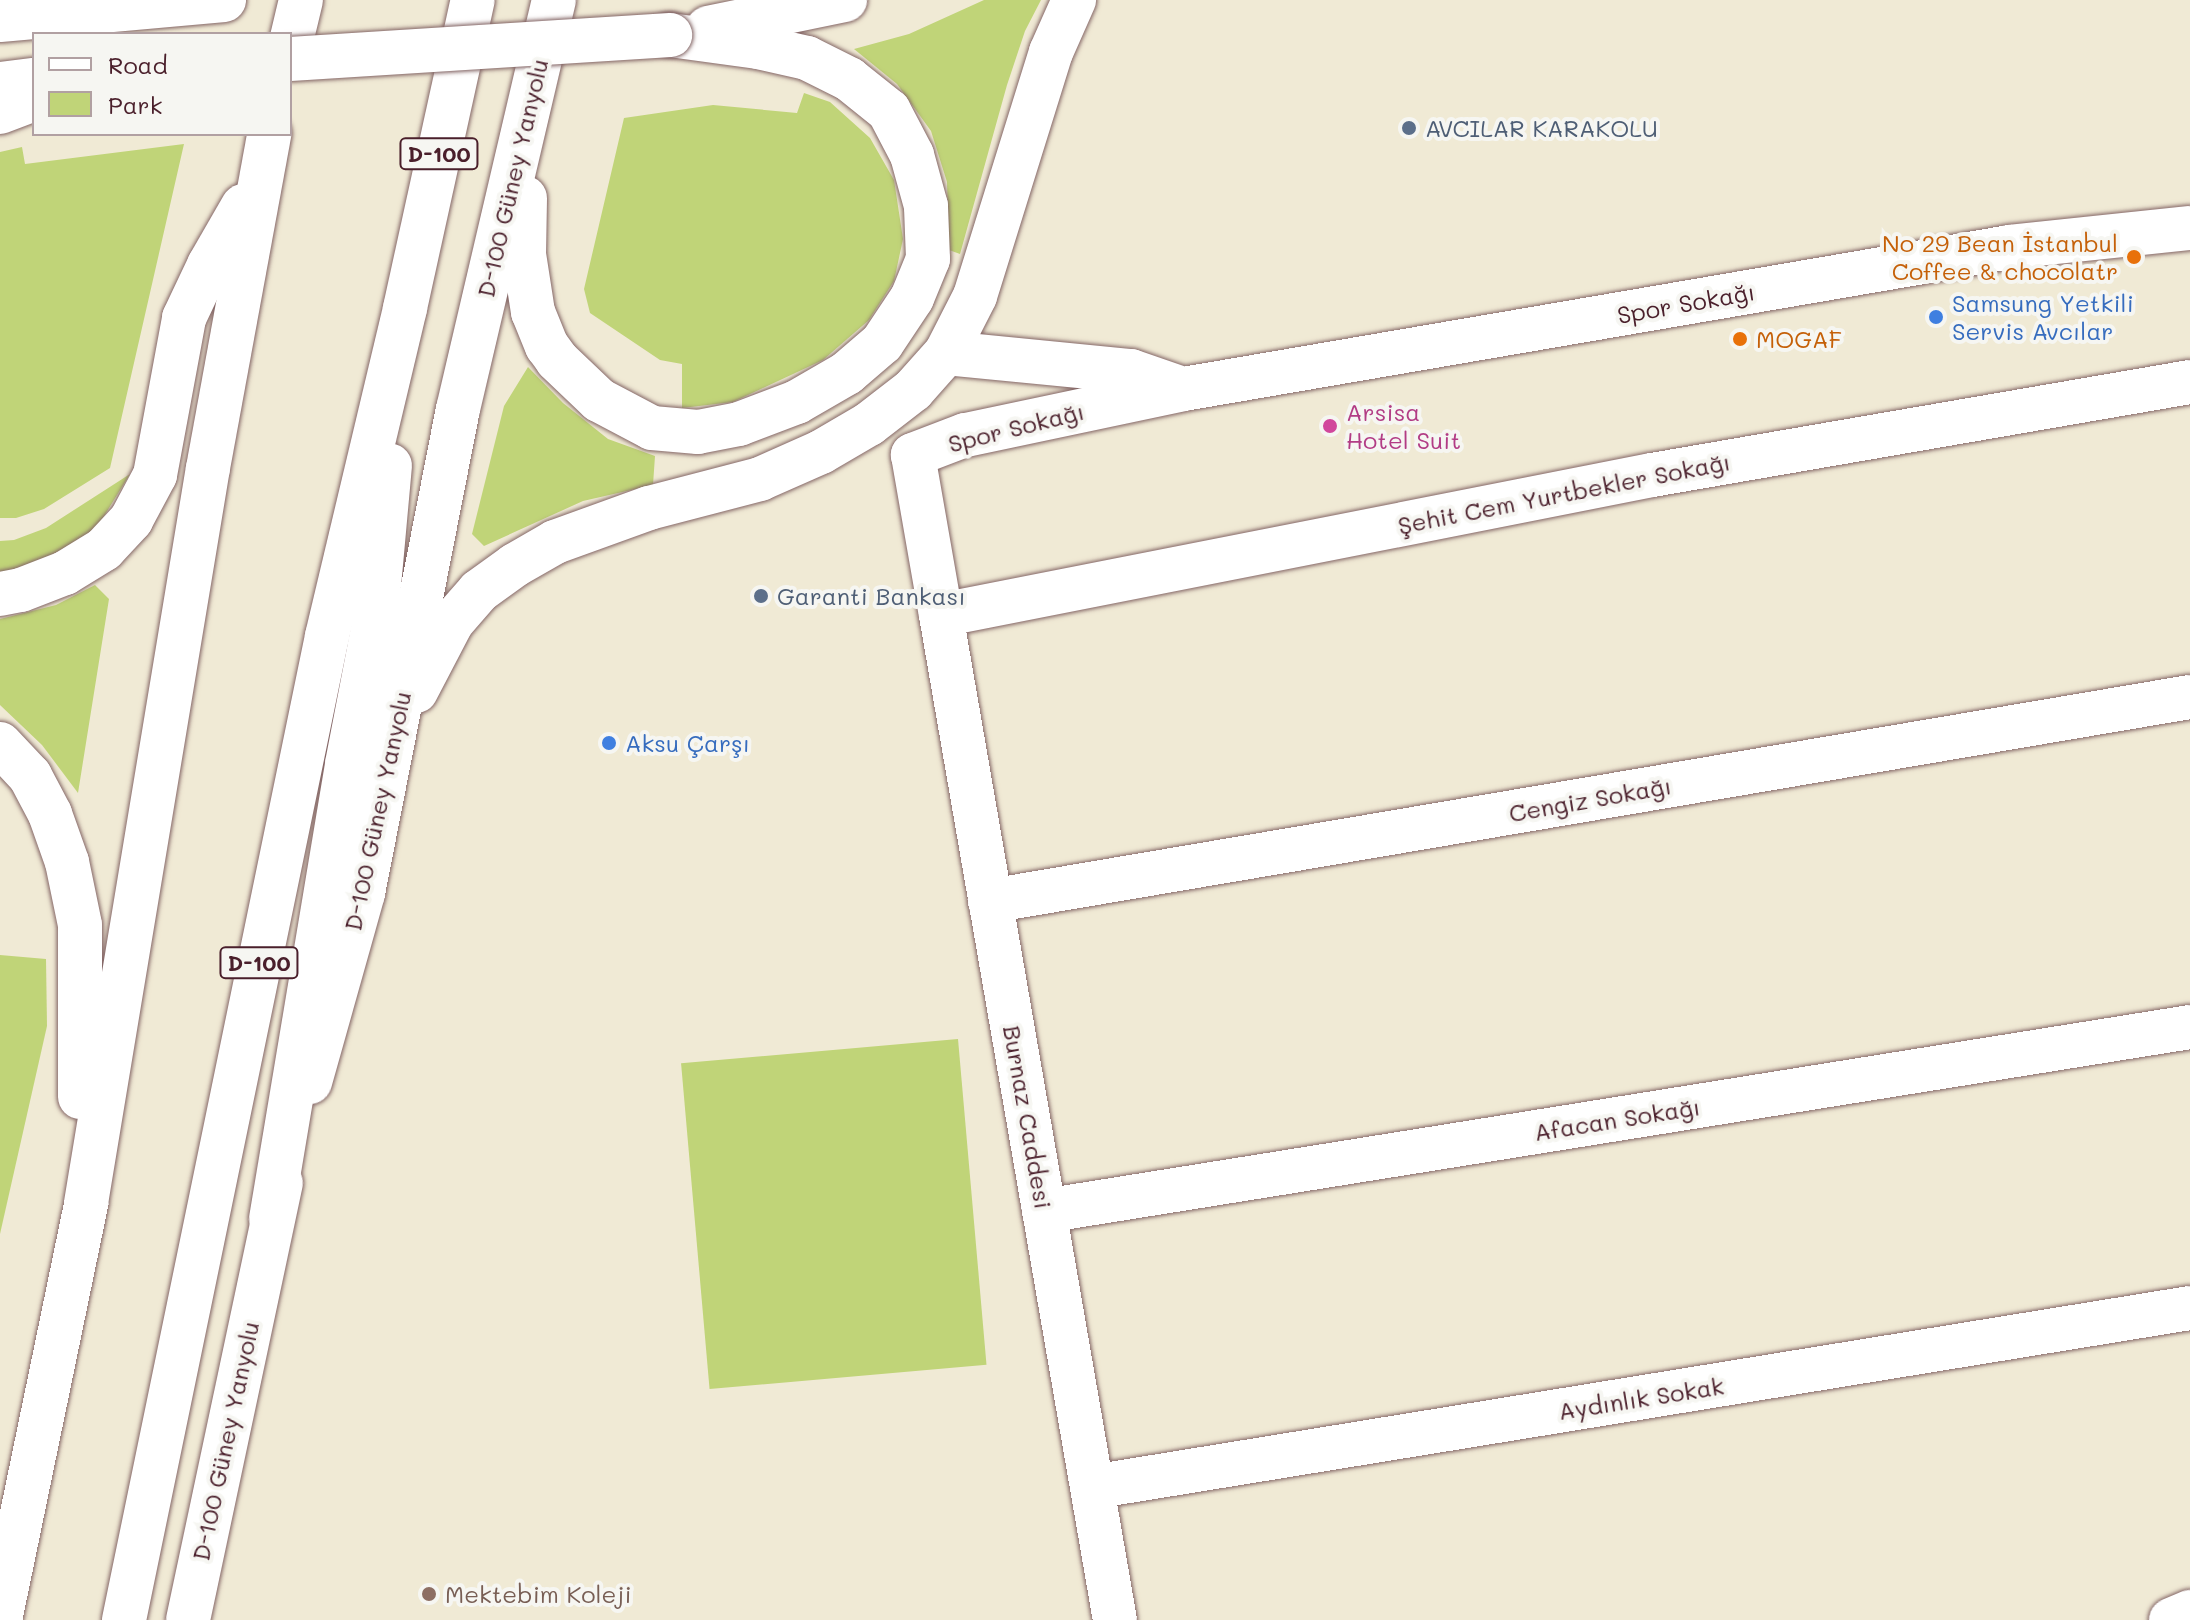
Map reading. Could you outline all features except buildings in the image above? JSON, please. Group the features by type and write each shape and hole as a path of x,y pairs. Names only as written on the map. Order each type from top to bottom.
{"main road":[{"path":"292,38 301,0"},
{"name":"D-100","path":"124,1620 327,636 405,308 473,0"},
{"name":"D-100 Güney Yanyolu","path":"188,1620 271,1219 363,893 458,409 554,0"},
{"path":"292,59 670,35 845,0"},
{"path":"395,732 452,622 479,591 515,565 555,542 649,508 760,479 821,452 869,424 913,390 946,353 975,296 1051,52 1074,0"},
{"path":"0,20 202,1"},
{"path":"526,118 524,254 533,312 557,360 599,400 652,428 698,432 739,424 809,395 847,373 882,343 912,298 928,259 926,206 912,155 889,111 849,79 795,55 670,35"},
{"path":"0,84 32,80"},
{"path":"0,112 32,100"},
{"path":"0,1620 86,1203 258,179 269,136"},
{"path":"0,594 21,590 65,573 104,549 131,520 155,475 184,318 209,265 258,179"},
{"name":"Spor Sokağı","path":"941,615 913,455 965,435 1184,389 2010,247 2190,228"},
{"path":"271,1219 344,779 377,608 405,308"},
{"name":"Spor Sokağı","path":"946,353 1131,371 1184,389"},
{"name":"Şehit Cem Yurtbekler Sokağı","path":"941,615 1652,475 2190,382"},
{"name":"Burnaz Caddesi","path":"941,615 1115,1620"},
{"name":"Cengiz Sokağı","path":"990,901 2190,697"},
{"path":"0,744 30,776 50,814 67,862 80,925 83,1012 80,1099 86,1203"},
{"name":"Afacan Sokağı","path":"1044,1211 2190,1027"},
{"name":"Aydınlık Sokak","path":"1092,1487 2190,1308"},
{"path":"2171,1620 2190,1612"}],"green space":[{"path":"984,0 1041,0 1025,31 1007,85 960,254 949,250 947,182 931,131 897,84 854,49 909,34"},
{"path":"804,93 830,102 870,138 894,180 903,239 894,281 869,320 823,360 733,402 682,408 682,364 660,360 590,313 584,289 624,118 713,105 797,113"},
{"path":"184,144 110,468 44,509 16,518 0,518 0,152 22,147 25,164"},
{"path":"528,367 563,403 608,439 655,456 653,485 583,501 484,546 472,534 504,406"},
{"path":"130,474 101,521 72,550 0,574 0,541 14,540 46,528"},
{"path":"95,585 109,599 78,793 42,745 0,705 0,619 56,605"},
{"path":"0,955 46,959 47,1026 0,1234"},
{"path":"958,1039 986,1365 710,1389 681,1063"}],"place":[{"name":"AVCILAR KARAKOLU","path":"1409,128"},
{"name":"No 29 Bean İstanbul Coffee & chocolatr","path":"2134,257"},
{"name":"Samsung Yetkili Servis Avcılar","path":"1936,317"},
{"name":"MOGAF","path":"1740,339"},
{"name":"Arsisa Hotel Suit","path":"1330,426"},
{"name":"Garanti Bankası","path":"761,596"},
{"name":"Aksu Çarşı","path":"609,743"},
{"name":"Mektebim Koleji","path":"429,1594"}]}
